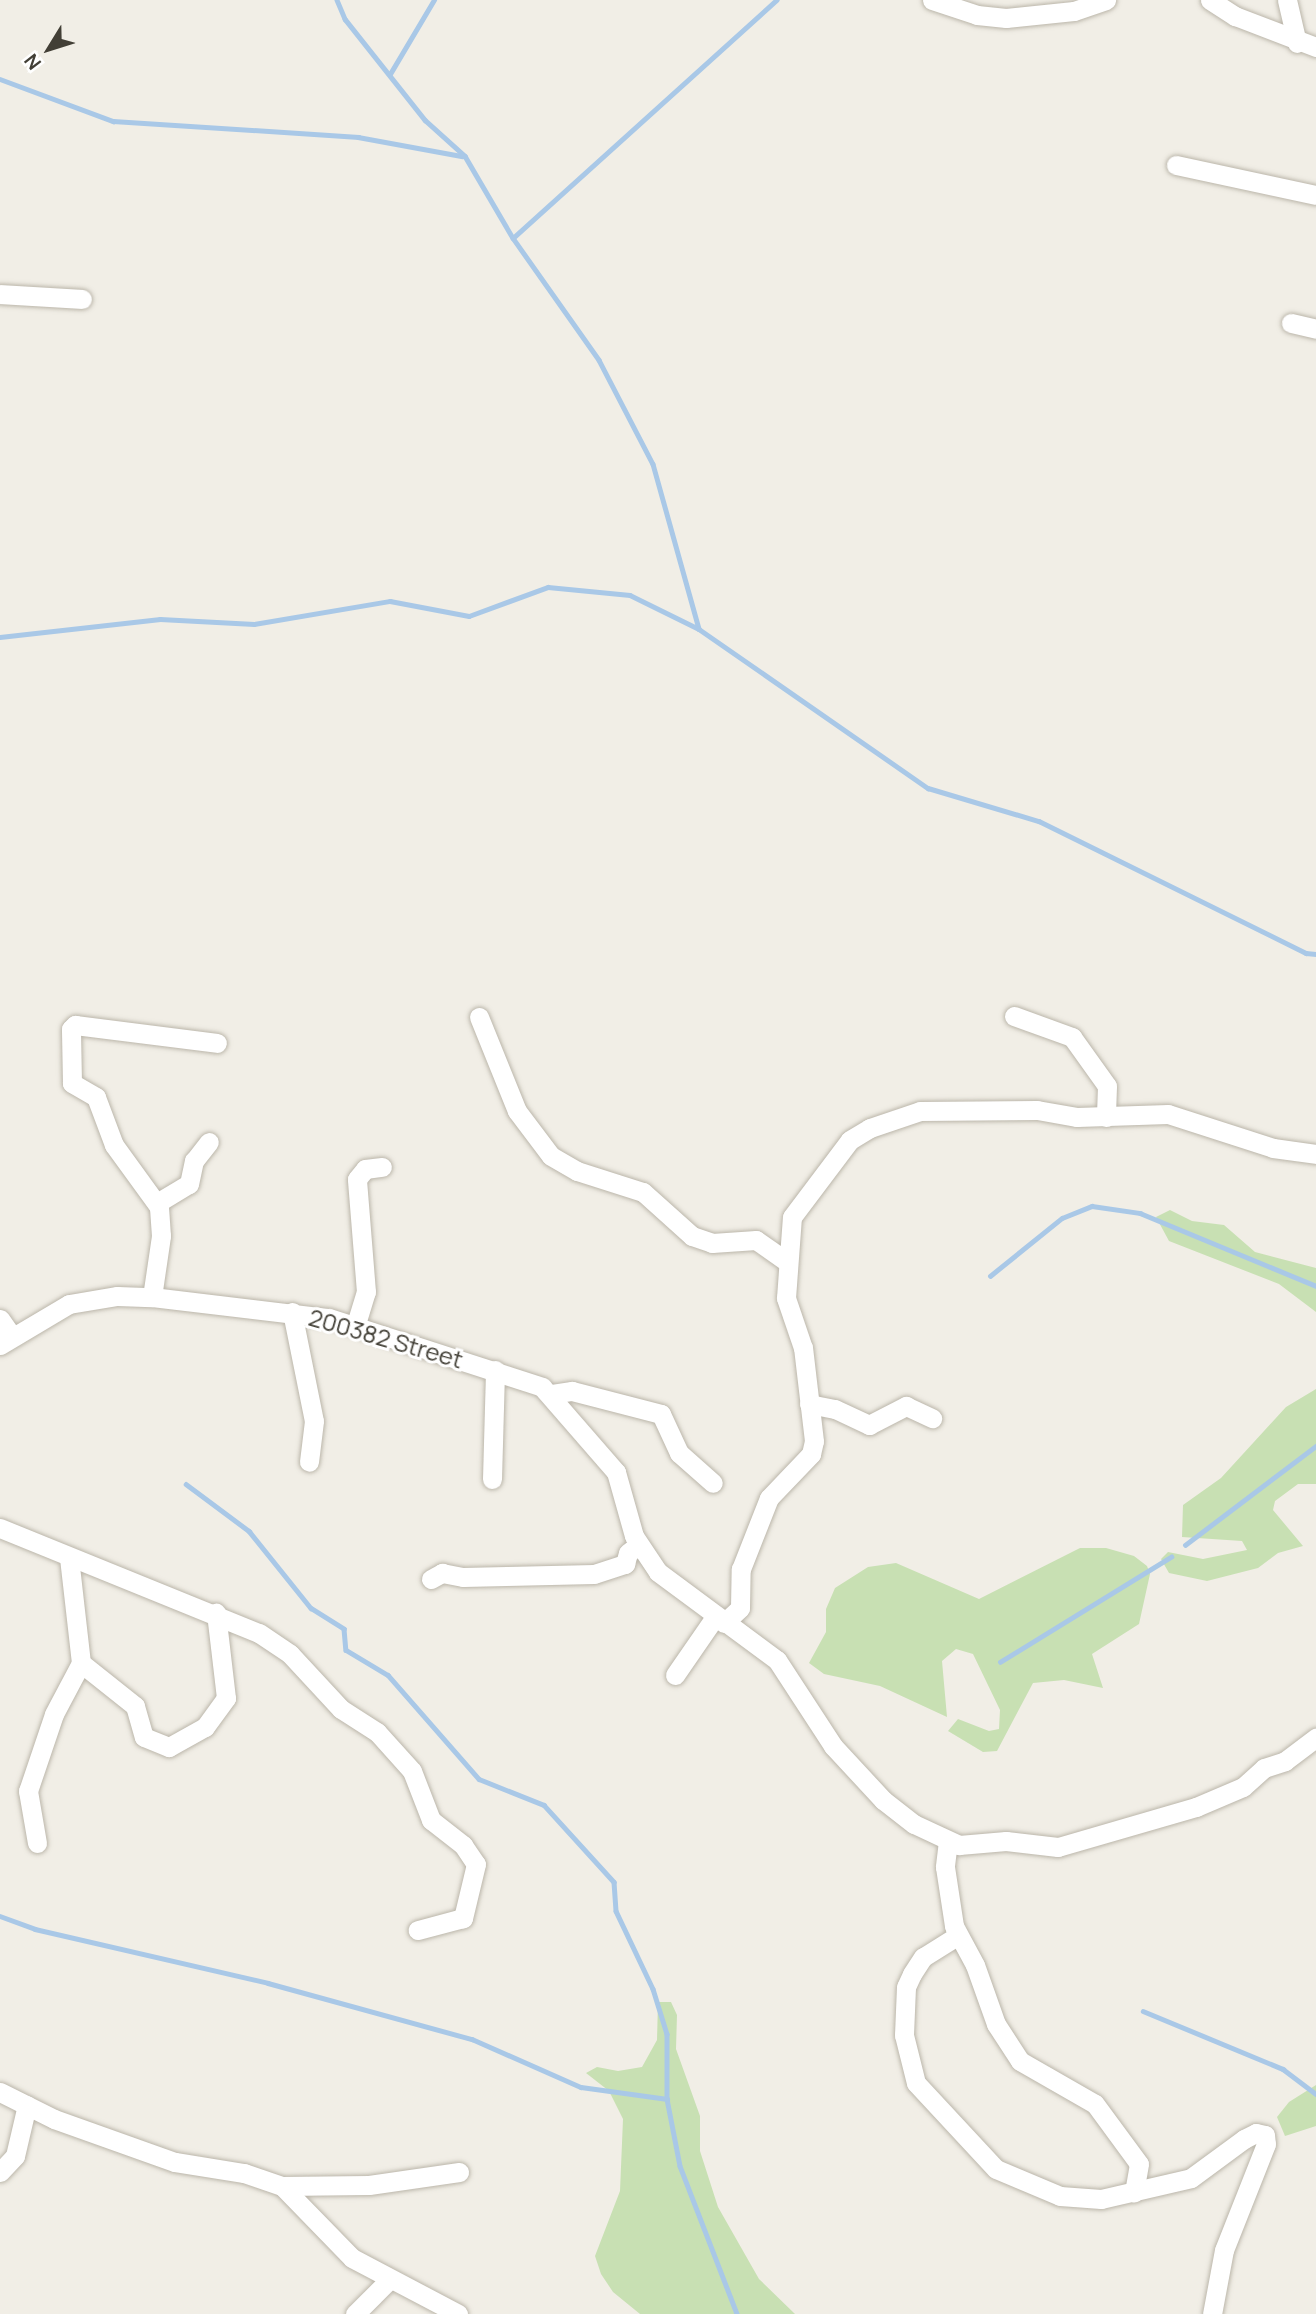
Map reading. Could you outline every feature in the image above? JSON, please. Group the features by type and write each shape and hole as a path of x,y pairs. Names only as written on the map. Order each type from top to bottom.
{"street":[{"path":"932,0 976,15 1006,18 1074,11 1106,0"},
{"path":"1210,0 1297,43 1316,47"},
{"path":"1287,0 1297,43"},
{"path":"1176,165 1316,195"},
{"path":"0,295 82,299"},
{"path":"1291,323 1316,329"},
{"path":"1014,1016 1072,1037 1107,1086 1106,1117"},
{"path":"479,1017 517,1111 551,1156 577,1171 642,1192 692,1236 712,1243 756,1240 788,1262"},
{"path":"152,1297 161,1236 157,1203 114,1145 96,1097 72,1083 71,1029 75,1025 217,1043"},
{"path":"676,1675 720,1620 740,1608 741,1569 769,1498 811,1454 814,1441 803,1348 786,1298 792,1217 843,1147 870,1128 905,1115 943,1109 1037,1110 1106,1117 1168,1114 1273,1147 1316,1154"},
{"path":"157,1203 189,1184 194,1161 209,1142"},
{"path":"356,1324 366,1292 357,1179 365,1169 382,1167"},
{"name":"200382 Street","path":"6,1340 69,1304 117,1296 292,1311 356,1324 495,1370 552,1394 616,1472 638,1545"},
{"path":"292,1311 314,1421 309,1462"},
{"path":"0,1320 6,1340"},
{"path":"492,1479 495,1370"},
{"path":"552,1394 572,1391 661,1414 679,1453 713,1483"},
{"path":"809,1404 835,1409 869,1425 905,1406 932,1418"},
{"path":"0,1528 69,1558 81,1557 216,1614 281,1646 341,1709 377,1732 412,1771 431,1820 463,1845 476,1864 460,1921 418,1930"},
{"path":"431,1579 442,1573 463,1577 594,1574 625,1564 628,1553 638,1545 658,1572 777,1660 833,1746 883,1800 914,1824 959,1845 1006,1841 1058,1847 1231,1793 1316,1738"},
{"path":"37,1843 28,1802 33,1773 54,1713 81,1663 69,1558"},
{"path":"81,1663 135,1706 144,1737 169,1747 205,1727 226,1698 216,1614"},
{"path":"948,1841 945,1867 957,1936 975,1965 1009,2048 1044,2078 1095,2104 1139,2164 1134,2193"},
{"path":"957,1936 923,1957 906,1987 904,2035 916,2083 965,2141 1016,2181 1082,2200 1134,2193 1191,2178 1244,2139 1256,2133 1265,2135 1266,2144 1224,2250 1213,2314"},
{"path":"0,2092 175,2162 244,2173 282,2186 358,2186 459,2172"},
{"path":"0,2172 15,2156 27,2105"},
{"path":"282,2186 352,2258 458,2314"},
{"path":"355,2314 390,2279"}],"green space":[{"path":"1170,1210 1192,1221 1224,1225 1255,1252 1316,1268 1316,1312 1279,1284 1169,1241 1156,1217"},
{"path":"1316,1389 1316,1484 1298,1484 1275,1501 1273,1510 1303,1546 1278,1553 1258,1568 1207,1581 1169,1573 1161,1559 1168,1552 1203,1559 1247,1550 1242,1541 1182,1537 1183,1505 1221,1478 1286,1407"},
{"path":"1080,1548 1106,1548 1134,1556 1147,1566 1150,1574 1139,1624 1092,1654 1103,1688 1064,1680 1033,1683 997,1751 983,1752 948,1731 958,1719 989,1731 999,1729 1000,1710 973,1654 956,1649 942,1661 947,1717 880,1686 824,1674 809,1663 826,1632 826,1609 835,1588 868,1567 896,1563 979,1599"},
{"path":"658,2002 671,2002 677,2015 676,2049 700,2116 700,2151 718,2207 759,2279 795,2314 640,2314 613,2292 601,2274 595,2256 620,2191 623,2119 609,2091 586,2073 597,2067 618,2071 642,2067 657,2040"},
{"path":"1316,2085 1316,2126 1285,2136 1277,2117 1289,2102"}],"waterway":[{"path":"337,0 345,19 425,120 465,156 513,238 599,360 653,464 699,629"},
{"path":"390,74 434,0"},
{"path":"513,238 776,0"},
{"path":"0,79 113,121 358,137 462,156"},
{"path":"0,637 160,619 254,624 390,601 469,616 548,587 630,595 699,629 928,788 1039,821 1306,953 1316,954"},
{"path":"990,1276 1062,1218 1092,1206 1140,1213 1316,1286"},
{"path":"1185,1545 1316,1446"},
{"path":"186,1484 249,1531 311,1608 344,1629 346,1650 388,1675 479,1779 544,1805 614,1882 616,1911 653,1989 667,2034 667,2099 680,2166 737,2314"},
{"path":"1000,1662 1171,1557"},
{"path":"0,1916 35,1929 268,1983 472,2039 581,2087 667,2099"},
{"path":"1143,2011 1283,2069 1316,2094"}]}
